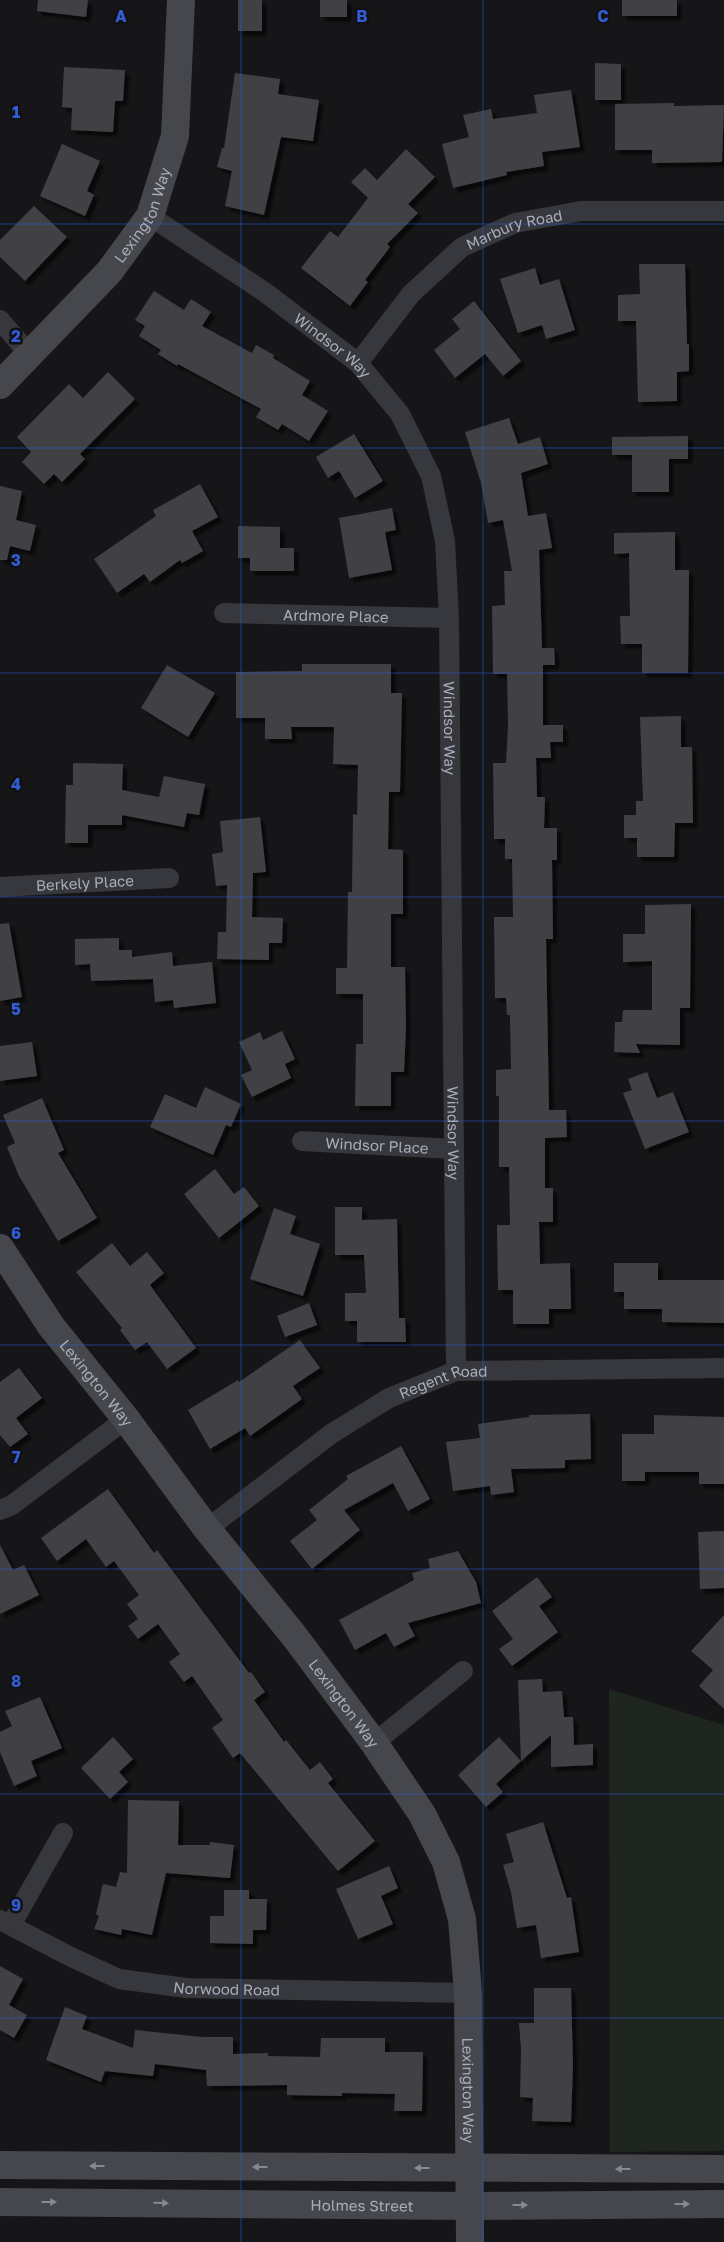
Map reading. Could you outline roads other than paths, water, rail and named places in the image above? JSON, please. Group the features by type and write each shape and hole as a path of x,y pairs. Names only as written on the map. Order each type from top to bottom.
{"street":[{"name":"Lexington Way","path":"0,385 109,272 150,216 175,136 181,0"},
{"name":"Marbury Road","path":"358,363 411,294 462,247 515,223 581,211 724,211"},
{"name":"Windsor Way","path":"150,216 266,292 358,363 400,414 431,476 445,540 449,618 452,1149 456,1371"},
{"path":"0,320 29,354"},
{"name":"Ardmore Place","path":"224,613 449,618"},
{"name":"Berkely Place","path":"0,887 169,878"},
{"name":"Windsor Place","path":"302,1141 452,1149"},
{"name":"Lexington Way","path":"0,1248 51,1326 126,1419 207,1529 295,1637 374,1742 422,1814 446,1862 462,1919 468,1993 471,2169 470,2242"},
{"name":"Regent Road","path":"207,1529 331,1434 389,1398 456,1371 724,1368"},
{"path":"0,1510 12,1505 126,1419"},
{"path":"374,1742 463,1671"},
{"path":"5,1922 63,1833"},
{"name":"Norwood Road","path":"5,1922 71,1957 119,1979 186,1988 468,1993"},
{"path":"0,2165 724,2169"},
{"name":"Holmes Street","path":"0,2202 471,2206 724,2204"}]}
